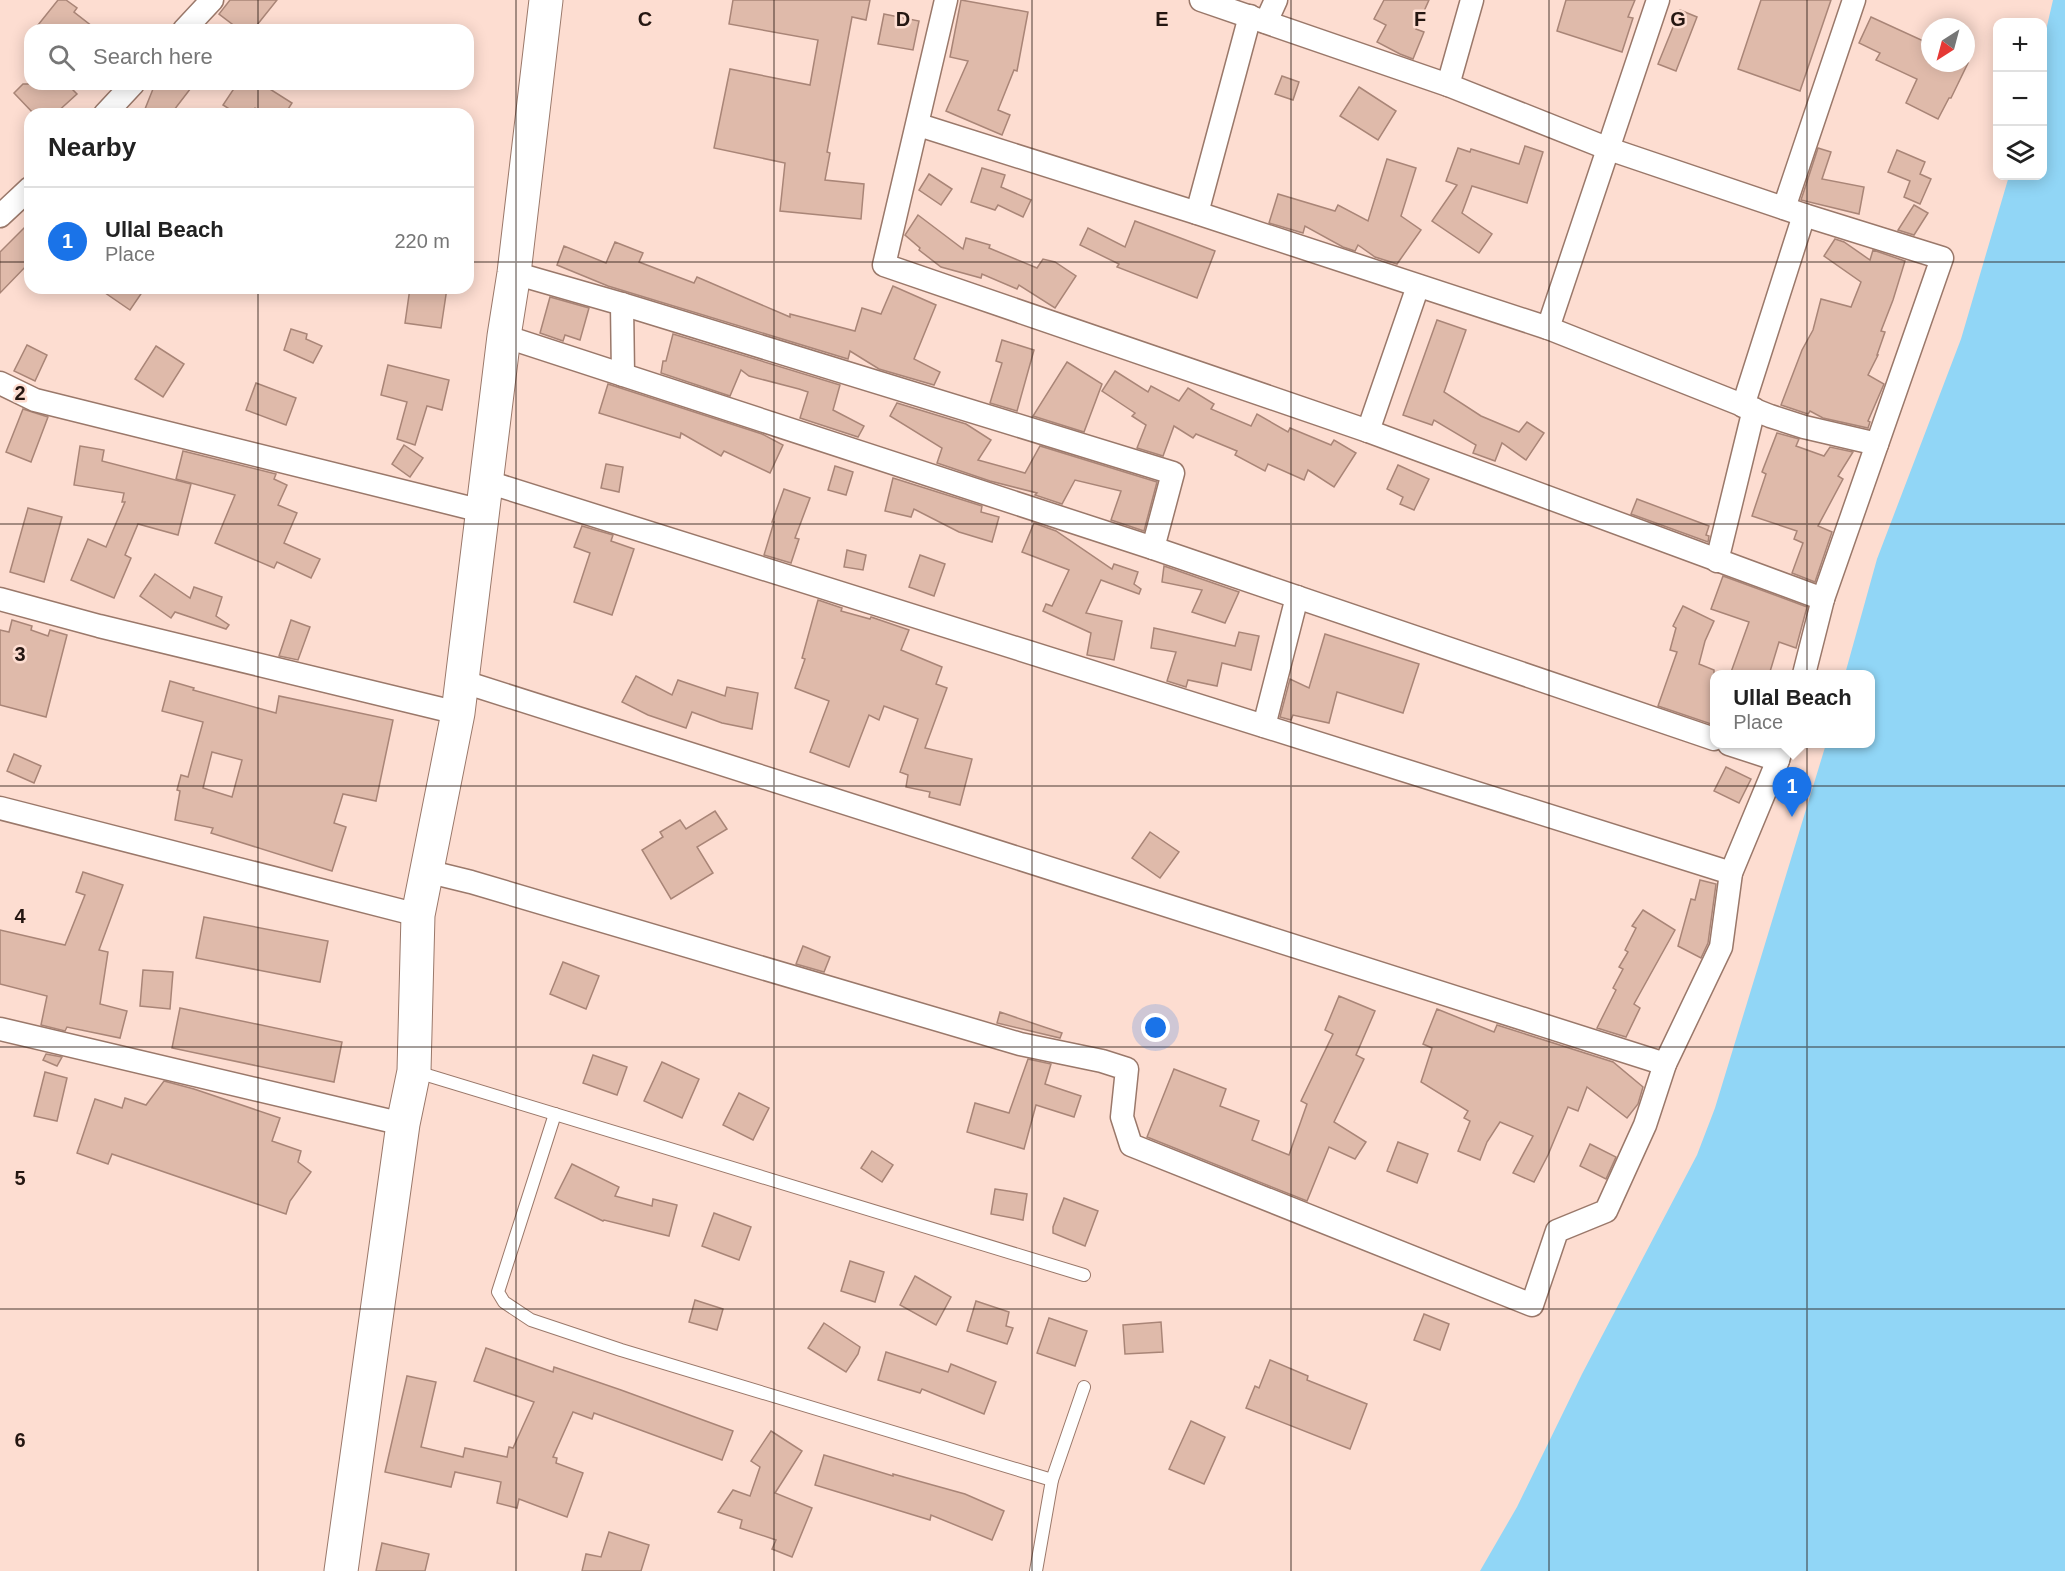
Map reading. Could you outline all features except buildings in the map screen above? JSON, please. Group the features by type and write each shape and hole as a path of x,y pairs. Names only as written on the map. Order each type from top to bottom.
{"street":[{"path":"190,24 212,0"},
{"path":"341,1571 403,1124 414,1071 418,915 458,713 546,0"},
{"path":"946,0 919,125 884,265 1368,431 1823,599"},
{"path":"1201,0 1448,85 1608,148 1794,212 1942,258 1823,599 1805,670"},
{"path":"1197,213 1258,19 1276,0"},
{"path":"1448,85 1472,0"},
{"path":"1548,328 1658,0"},
{"path":"1717,561 1748,408 1794,212 1854,0"},
{"path":"111,108 127,90"},
{"path":"919,125 1548,328 1748,408 1804,427 1877,444"},
{"path":"0,216 24,194"},
{"path":"514,273 1173,473 1153,548"},
{"path":"1368,431 1418,286"},
{"path":"622,304 623,375"},
{"path":"504,336 1153,548 1710,738"},
{"path":"0,383 35,400 484,498"},
{"path":"484,498 491,483 1731,873"},
{"path":"1264,726 1297,597"},
{"path":"0,599 99,626 458,713"},
{"path":"461,681 1665,1064"},
{"path":"426,871 471,882 1020,1044 1102,1060 1127,1069 1122,1117 1131,1145 1532,1305 1557,1231 1606,1211 1645,1125 1665,1064 1721,947 1731,873 1780,752 1754,748"},
{"path":"0,808 418,915"},
{"path":"0,1029 403,1124"}],"lane":[{"path":"414,1071 1084,1275"},
{"path":"555,1114 498,1292 504,1302 531,1320 621,1350 1052,1480"},
{"path":"1036,1571 1052,1480 1084,1387"}],"water":[{"path":"2053,0 2065,0 2065,1571 1480,1571 1517,1507 1582,1374 1697,1155 1715,1108 1825,748 1875,748 1875,670 1846,670 1877,559 1961,339 2008,180 2047,180 2047,26"}],"place":[{"name":"Ullal Beach","path":"1792,817"}]}
